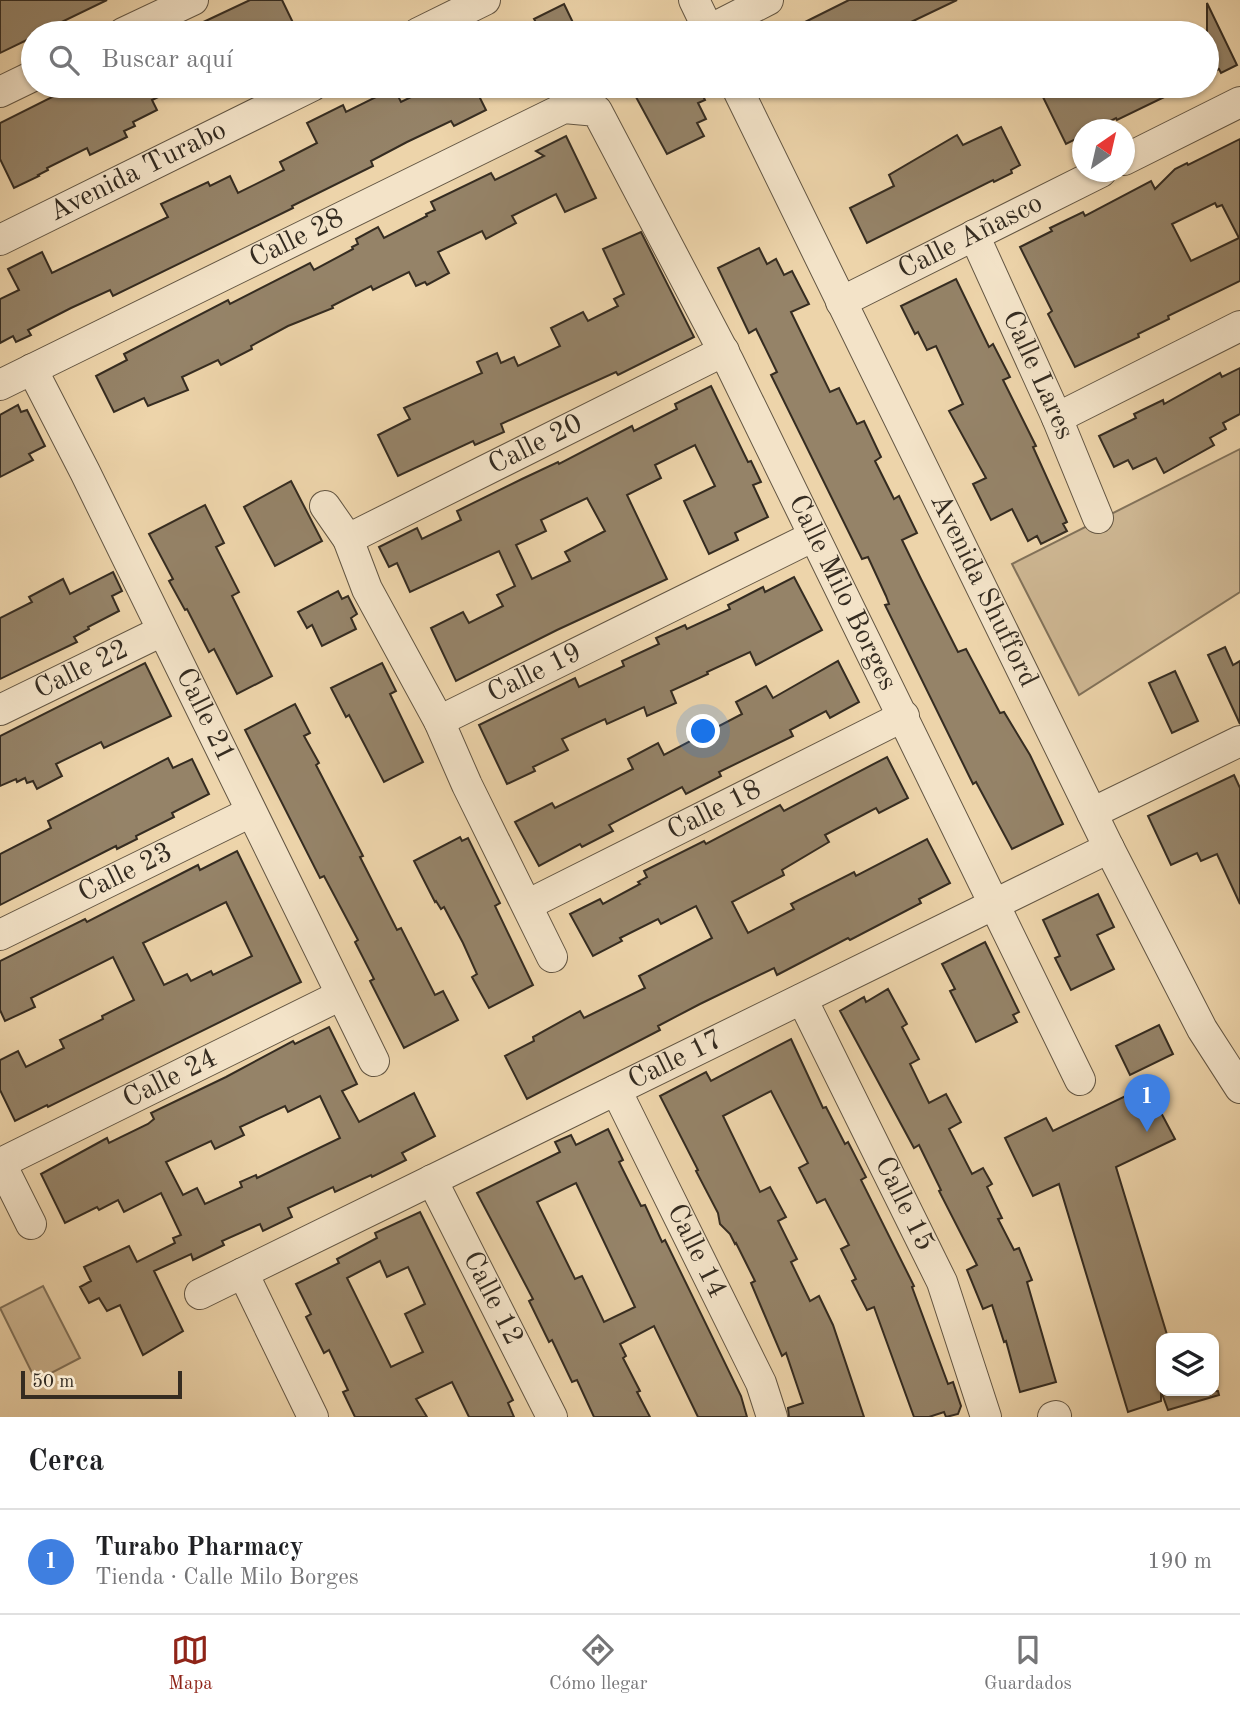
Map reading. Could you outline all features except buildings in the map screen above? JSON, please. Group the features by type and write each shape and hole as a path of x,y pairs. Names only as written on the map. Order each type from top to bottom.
{"street":[{"path":"148,21 193,0"},
{"path":"442,21 485,0"},
{"path":"694,0 704,21"},
{"path":"728,21 768,0"},
{"path":"0,92 21,82"},
{"name":"Avenida Turabo","path":"0,240 288,98"},
{"name":"Avenida Shufford","path":"742,98 1109,848 1202,1029 1240,1088"},
{"path":"1135,155 1240,102"},
{"name":"Calle 28","path":"0,385 564,108 597,111"},
{"name":"Calle Milo Borges","path":"597,111 724,351 1080,1080"},
{"name":"Calle Añasco","path":"841,302 1081,182"},
{"name":"Calle Lares","path":"974,235 1057,418 1098,518"},
{"path":"1057,418 1240,326"},
{"name":"Calle 20","path":"348,539 724,351"},
{"name":"Calle 21","path":"32,369 374,1061"},
{"path":"325,506 348,539 367,589 439,721 467,785 552,957"},
{"name":"Calle 19","path":"439,721 814,536"},
{"name":"Calle 22","path":"0,710 162,631"},
{"name":"Calle 18","path":"527,905 904,716"},
{"path":"1092,813 1240,741"},
{"name":"Calle 23","path":"0,935 251,812"},
{"name":"Calle 17","path":"200,1294 1109,848"},
{"name":"Calle 24","path":"0,1162 341,995"},
{"name":"Calle 15","path":"802,999 943,1282 986,1417"},
{"name":"Calle 14","path":"616,1090 761,1382 772,1417"},
{"path":"0,1162 31,1224"},
{"name":"Calle 12","path":"432,1180 552,1417"},
{"path":"243,1273 313,1417"}],"shaded area":[{"path":"1240,449 1240,592 1079,695 1012,564"},
{"path":"43,1286 80,1358 36,1381 0,1308"}],"place":[{"name":"Turabo Pharmacy","path":"1147,1132"}]}
